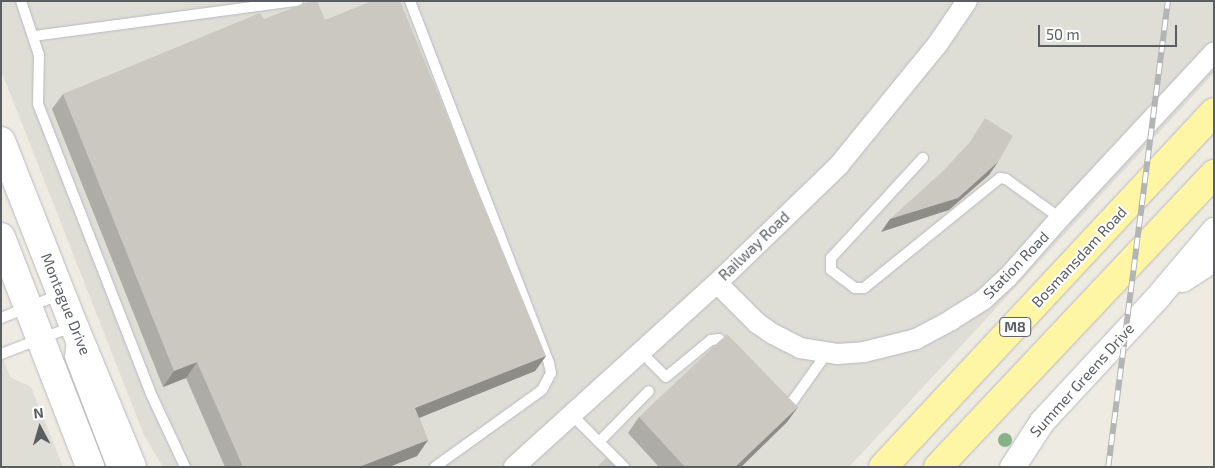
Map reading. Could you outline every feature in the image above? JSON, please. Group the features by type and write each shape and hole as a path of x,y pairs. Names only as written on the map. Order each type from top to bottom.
{"main road":[{"name":"Bosmansdam Road","path":"883,467 1214,112"},
{"name":"Montague Drive","path":"4,154 132,467"},
{"name":"M8","path":"938,467 1214,174"},
{"path":"1,237 42,338 90,467"}],"street":[{"name":"Railway Road","path":"514,467 717,282 839,164 931,52 967,1"},
{"name":"Station Road","path":"717,282 757,323 800,348 827,353 864,352 888,348 916,339 952,320 983,300 1008,277 1214,52"},
{"name":"Summer Greens Drive","path":"1012,467 1042,421 1158,296 1214,230"},
{"name":"Summer Greens Drive","path":"1158,296 1214,258"}],"lane":[{"path":"20,1 34,36 39,55 38,104 151,394 185,467"},
{"path":"34,36 298,1"},
{"path":"410,1 549,364 550,374 542,390 435,467"},
{"path":"923,158 831,258 831,270 855,288 864,288 1000,178 1006,179 1060,218"},
{"path":"1,318 62,293"},
{"path":"1,354 74,326 70,357 112,467"},
{"path":"641,352 666,378 715,338 719,339 739,360"},
{"path":"773,394 784,403 792,402 827,353"},
{"path":"599,442 648,391"},
{"path":"572,415 624,467"}],"shaded area":[{"path":"1,1 1214,1 1214,73 849,467 163,467 144,435 1,70"},
{"path":"1,354 10,377 31,387 63,467 1,467"}],"building":[{"path":"311,1 317,1 325,20 372,1 400,1 546,356 415,408 428,440 359,467 243,467 197,362 174,371 63,94 260,13 264,19"},
{"path":"985,118 1013,136 998,162 958,198 890,219 942,172 970,142"},
{"path":"727,334 798,407 735,467 685,467 639,417"},
{"path":"607,457 616,467 597,467"}],"railway":[{"path":"1108,467 1168,1"}]}
